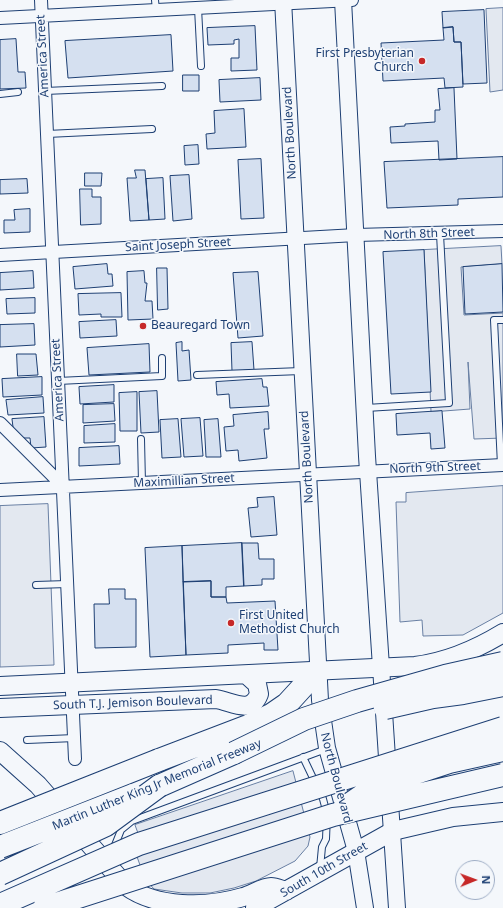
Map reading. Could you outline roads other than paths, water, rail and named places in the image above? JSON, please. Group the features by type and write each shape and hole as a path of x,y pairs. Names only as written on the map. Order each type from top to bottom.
{"highway":[{"path":"234,753 304,719 351,703 445,676 503,663"},
{"path":"0,823 248,726 271,715 287,704 318,670"},
{"name":"Martin Luther King Jr Memorial Freeway","path":"0,847 159,786 234,753 285,736 397,705 432,697 463,694 503,685"},
{"path":"0,905 139,844 503,728"},
{"path":"333,815 376,786 449,762 503,750"},
{"path":"44,908 333,815 503,775"},
{"path":"0,874 106,825 159,786"},
{"path":"87,908 119,896 172,867"}],"main road":[{"name":"South T.J. Jemison Boulevard","path":"0,686 318,670 380,669 426,665 452,658 475,649 503,634"},
{"name":"South T.J. Jemison Boulevard","path":"0,708 216,699 246,707 253,704 260,694 258,684 247,674"},
{"path":"0,751 38,785 103,861 135,895 148,901 178,906 226,901 271,887 286,891"},
{"name":"South 10th Street","path":"255,908 393,831 454,817 503,812"},
{"path":"126,886 133,908"}],"street":[{"name":"America Street","path":"40,0 74,705 75,759"},
{"path":"0,18 41,16 155,5 198,8 283,2 346,0 364,408 380,669 393,831 397,908"},
{"name":"North Boulevard","path":"283,2 322,723 327,748 356,851 365,908"},
{"name":"North 8th Street","path":"356,235 440,234 503,231"},
{"name":"Saint Joseph Street","path":"0,255 356,235"},
{"path":"0,423 63,486"},
{"name":"North 9th Street","path":"368,471 502,465"},
{"name":"Maximillian Street","path":"0,490 368,471"}],"lane":[{"path":"198,8 201,66"},
{"path":"45,91 162,86"},
{"path":"0,94 18,92"},
{"path":"47,134 152,129"},
{"path":"364,408 449,403 440,234"},
{"path":"502,465 500,385 494,320 503,320"},
{"path":"58,381 162,376 162,358"},
{"path":"197,375 302,371"},
{"path":"141,439 142,483"},
{"path":"36,586 67,584"},
{"path":"27,740 75,738"},
{"path":"103,861 112,853 121,830 132,821 327,748"},
{"path":"303,757 323,799 327,814 326,839 322,847 320,872"}],"place":[{"name":"First Presbyterian Church","path":"422,61"},
{"name":"Beauregard Town","path":"143,326"},
{"name":"First United Methodist Church","path":"231,623"}]}
